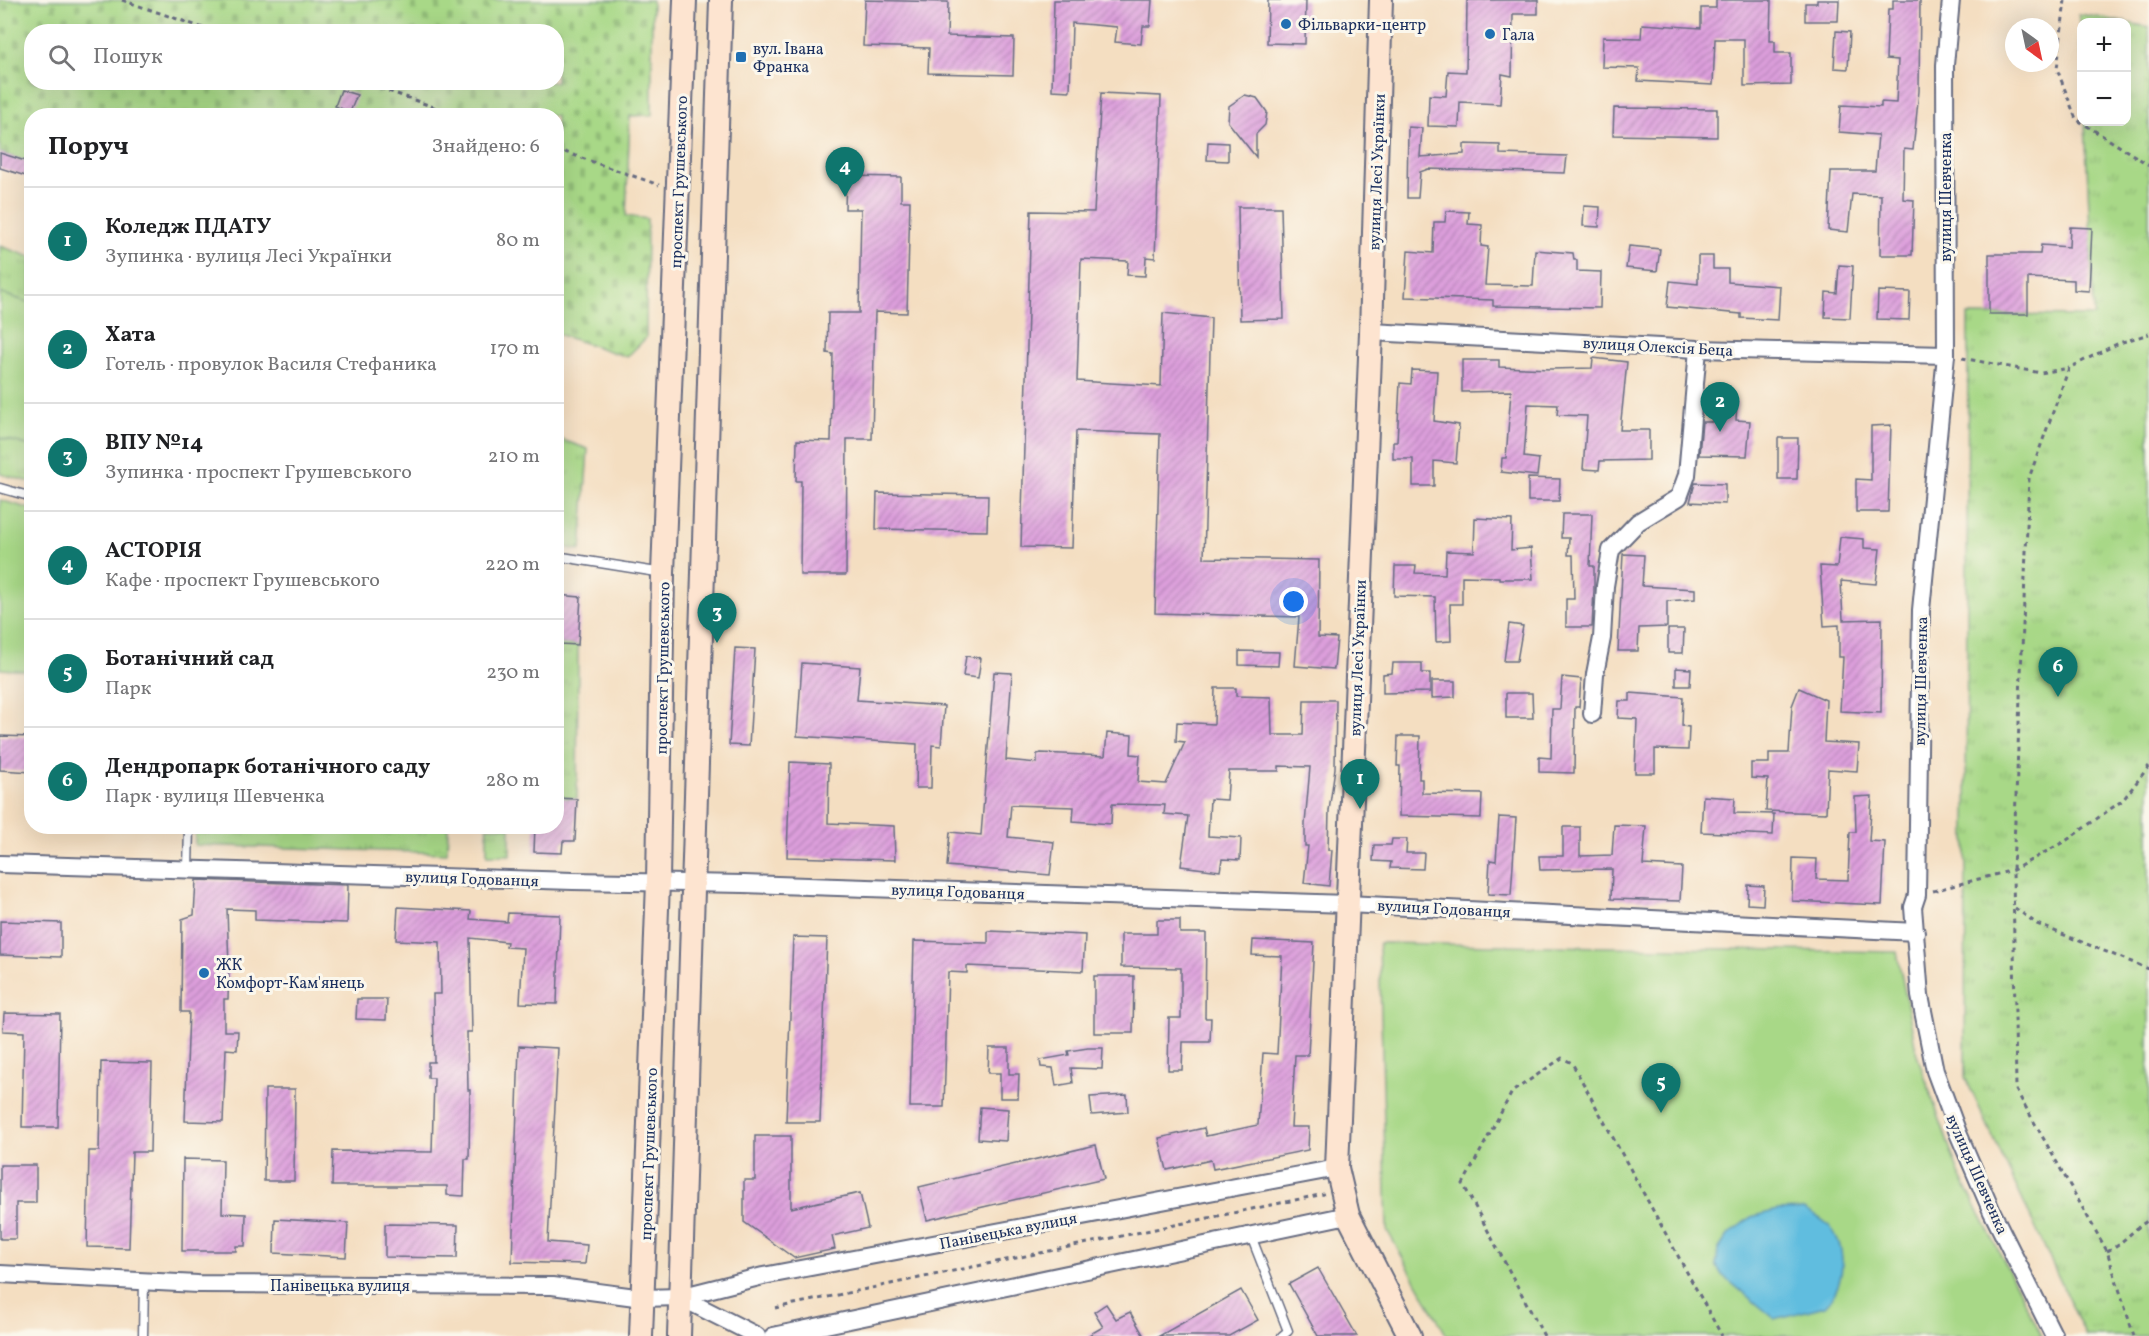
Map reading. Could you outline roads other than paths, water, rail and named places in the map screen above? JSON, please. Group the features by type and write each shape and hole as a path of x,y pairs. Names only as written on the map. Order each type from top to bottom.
{"main road":[{"name":"проспект Грушевського","path":"641,1336 658,882 663,573 685,0"},
{"path":"679,1336 721,0"},
{"name":"вулиця Лесі Українки","path":"1381,0 1371,332 1337,1168 1348,1215 1410,1336"}],"street":[{"name":"вулиця Шевченка","path":"1951,0 1945,66 1946,355 1921,609 1917,895 1913,907 1920,996 1935,1071 1958,1133 1992,1212 2054,1336"},
{"name":"вулиця Олексія Беца","path":"1371,332 1698,349 1946,355"},
{"path":"1592,714 1595,674 1602,638 1605,586 1611,550 1638,522 1679,497 1687,475 1698,349"},
{"name":"вулиця Годованця","path":"0,864 1347,903 1916,932"},
{"name":"Панівецька вулиця","path":"0,1274 144,1281 552,1286 643,1298 680,1298 764,1276 1337,1168"},
{"path":"773,1336 1348,1215"},
{"name":"Панівецька вулиця","path":"680,1298 757,1336"}],"lane":[{"path":"0,488 24,495"},
{"path":"564,557 663,573"},
{"path":"188,869 189,834"},
{"path":"1251,1236 1287,1334"},
{"path":"143,1336 144,1281"}],"water":[{"path":"1805,1209 1826,1223 1833,1231 1841,1253 1841,1276 1832,1298 1825,1306 1775,1319 1722,1275 1716,1265 1718,1250 1729,1234 1751,1217 1778,1210"}],"place":[{"name":"Фільварки-центр","path":"1286,24"},
{"name":"Гала","path":"1490,34"},
{"name":"вул. Івана Франка","path":"741,57"},
{"name":"АСТОРІЯ","path":"845,197"},
{"name":"Хата","path":"1720,432"},
{"name":"ВПУ №14","path":"717,643"},
{"name":"Дендропарк ботанічного саду","path":"2058,697"},
{"name":"Коледж ПДАТУ","path":"1360,809"},
{"name":"ЖК Комфорт-Кам'янець","path":"204,973"},
{"name":"Ботанічний сад","path":"1661,1113"}]}
